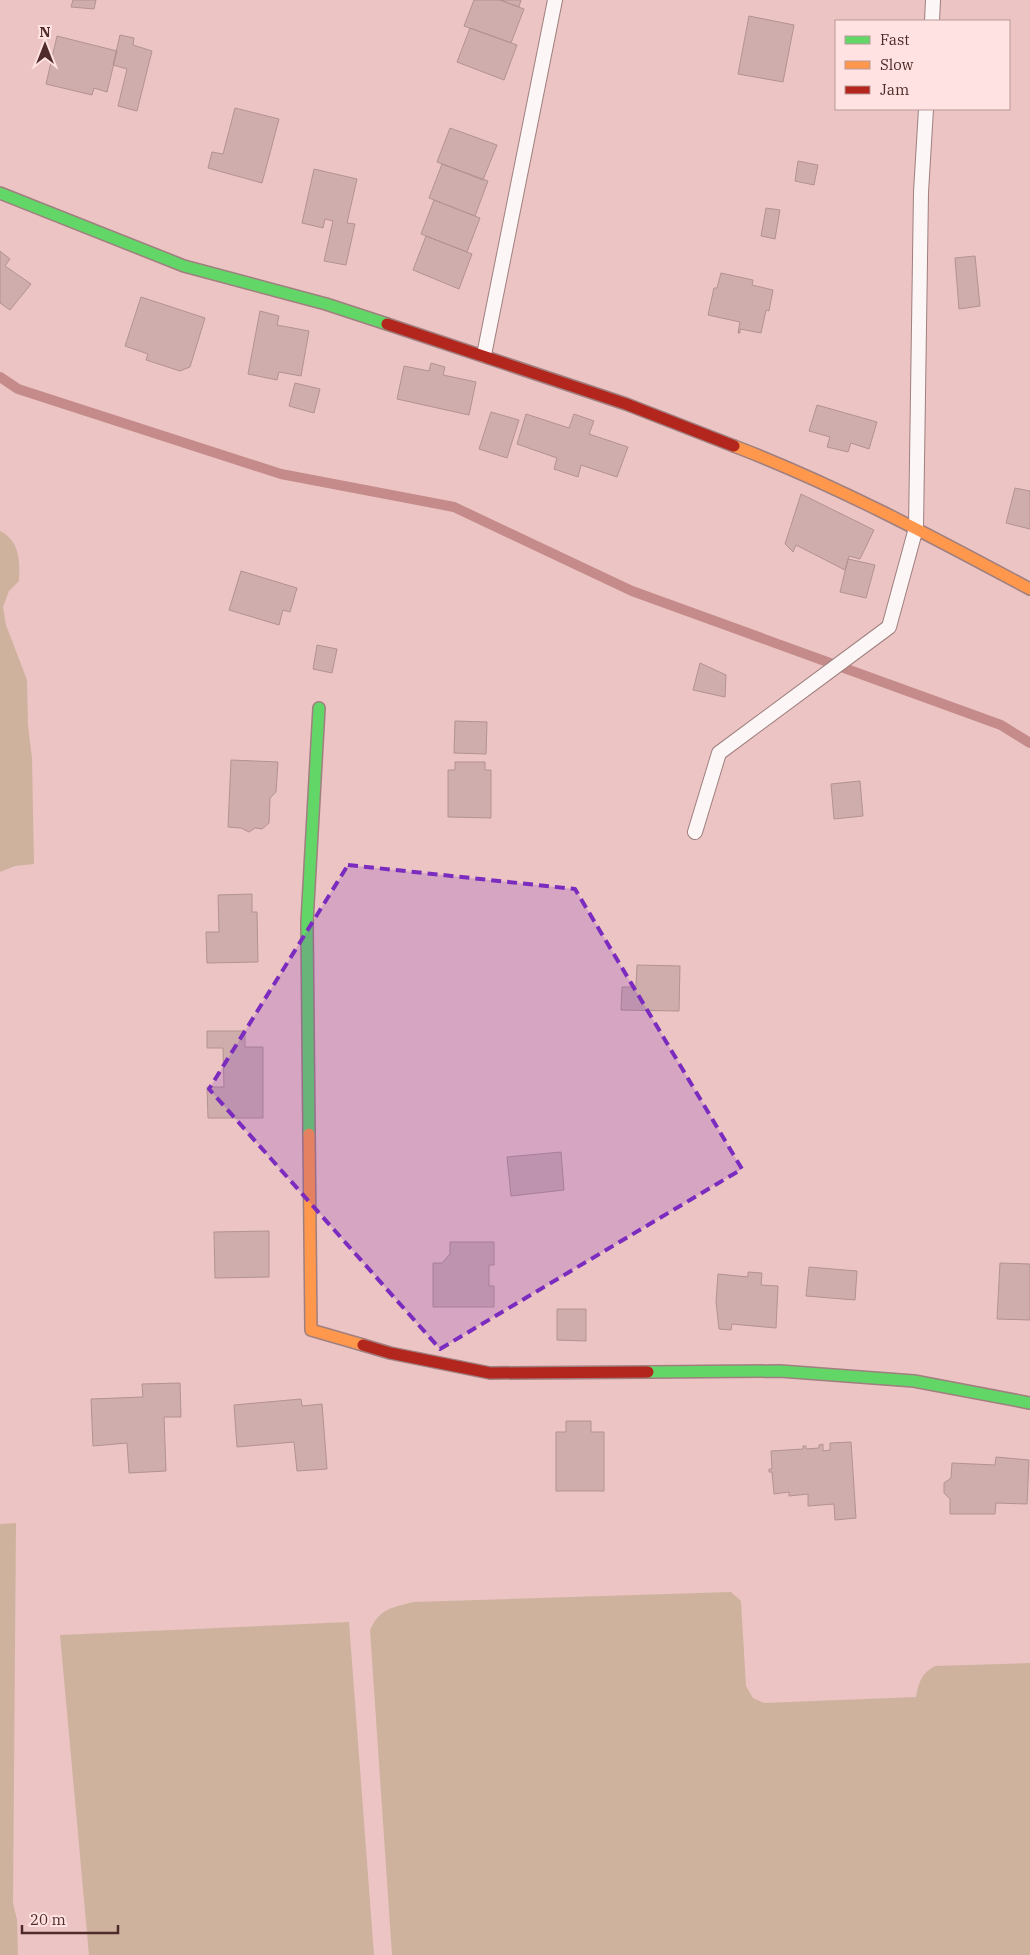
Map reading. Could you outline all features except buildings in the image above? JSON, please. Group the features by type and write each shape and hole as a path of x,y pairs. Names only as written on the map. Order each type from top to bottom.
{"street":[{"path":"0,193 184,266 326,304 484,355 626,404 781,464 916,528 1030,589"},
{"path":"319,708 307,922 311,1330 390,1353 490,1373 780,1371 914,1381 1030,1403"}],"lane":[{"path":"484,355 555,0"},
{"path":"932,20 933,0"},
{"path":"696,832 719,753 889,628 916,528 921,192 926,110"}],"highlighted area":[{"path":"348,865 575,889 742,1169 440,1349 209,1089"}],"shaded area":[{"path":"0,531 12,540 19,559 19,581 9,591 3,607 6,625 27,680 28,725 32,759 34,864 15,866 0,872"},
{"path":"16,1523 13,1903 17,1920 18,1955 0,1955 0,1524"},
{"path":"731,1592 741,1601 746,1686 753,1698 764,1703 916,1697 921,1679 935,1666 1030,1663 1030,1955 392,1955 370,1630 378,1617 387,1610 413,1602"},
{"path":"349,1622 374,1955 89,1955 60,1635"}],"waterway":[{"path":"0,377 18,389 281,474 454,507 632,591 1001,725 1030,743"}],"traffic: fast":[{"path":"0,193 184,266 326,304 387,324"},
{"path":"309,1134 307,922 319,708"},
{"path":"648,1372 780,1371 914,1381 1030,1403"}],"traffic: slow":[{"path":"734,446 810,477 921,531 1030,589"},
{"path":"309,1134 311,1330 363,1345"}],"traffic: jam":[{"path":"387,324 626,404 734,446"},
{"path":"363,1345 390,1353 490,1373 648,1372"}]}
